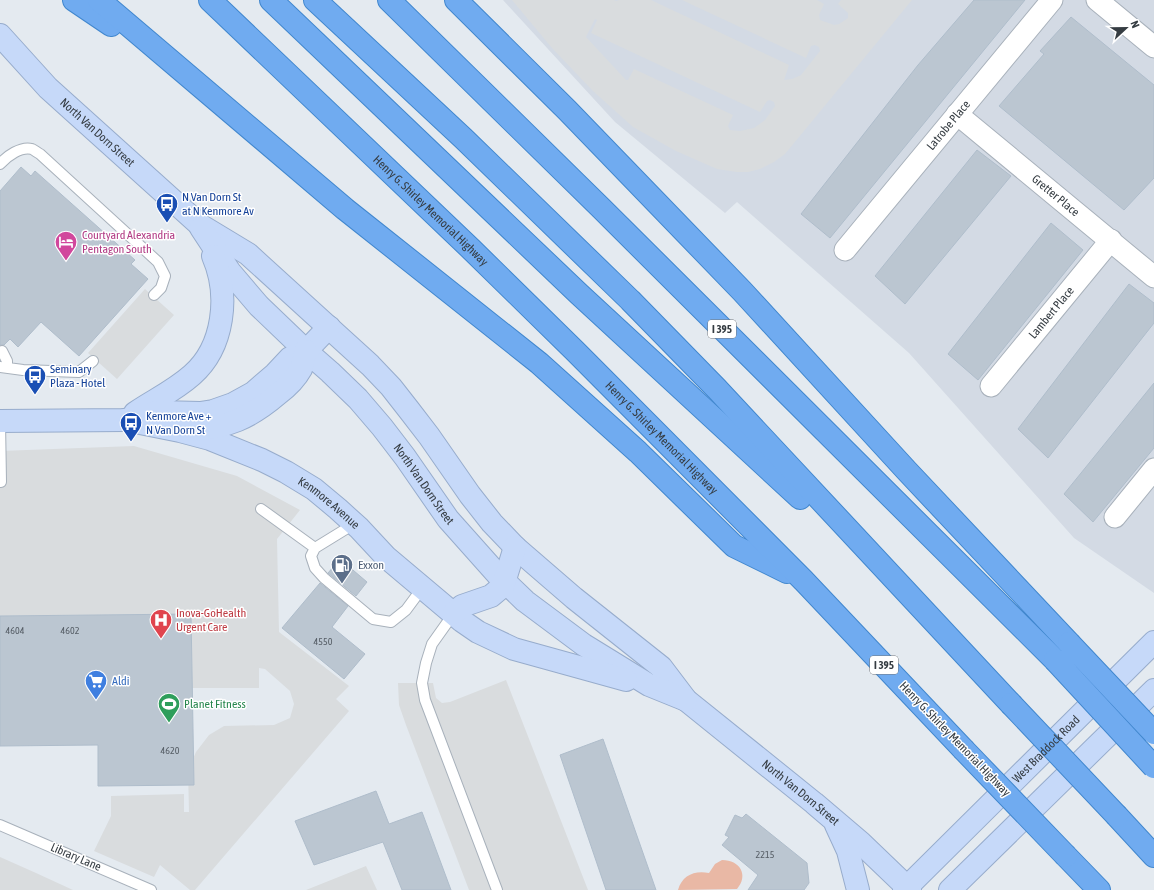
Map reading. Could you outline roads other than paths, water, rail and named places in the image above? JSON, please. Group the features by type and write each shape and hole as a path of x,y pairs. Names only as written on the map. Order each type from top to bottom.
{"highway":[{"path":"74,0 195,81"},
{"path":"99,0 345,209 539,363 638,452 734,546 804,580"},
{"name":"Henry G. Shirley Memorial Highway","path":"210,0 471,249 804,580 963,749 1099,890"},
{"path":"271,0 574,288 933,620"},
{"path":"315,0 463,138 630,300 717,389 1154,856"},
{"name":"I 395","path":"389,0 601,208 1054,660 1154,767"},
{"path":"456,0 567,110 742,291 907,471 1154,733"}],"main road":[{"name":"North Van Dorn Street","path":"0,35 48,88 200,225 248,254 370,365 391,387 429,436 470,495 492,523 515,547 568,594 661,667 686,700 814,803 861,843 907,889"},
{"name":"North Van Dorn Street","path":"200,225 230,272 259,306 358,399 405,457 448,519 472,548 505,582 554,624 584,645 649,685 686,700"},
{"path":"125,420 153,401 166,395 192,375 209,355 218,334 222,309 219,276 215,259 200,225"},
{"name":"Kenmore Avenue","path":"125,420 158,412 200,413 213,411 233,404 253,393 275,374 290,358 306,351 329,327"},
{"name":"Kenmore Avenue","path":"180,430 217,427 240,420 262,408 286,388 300,370 306,351"},
{"name":"Kenmore Avenue","path":"0,421 125,420 180,430 210,439 262,460 286,472 314,490 338,509 386,557 454,614 478,632 514,649 612,675 686,700"},
{"path":"454,614 462,606 491,596 503,586 515,547"},
{"name":"West Braddock Road","path":"907,889 1154,642"},
{"path":"950,890 1154,690"},
{"path":"834,820 848,851 858,890"}],"street":[{"name":"Latrobe Place","path":"845,250 1052,0"},
{"path":"1097,0 1154,47"},
{"name":"Gretter Place","path":"957,114 1154,276"},
{"name":"Lambert Place","path":"991,386 1111,240"},
{"path":"1115,517 1154,469"}],"lane":[{"path":"0,164 12,153 22,149 31,149 40,154 158,262 165,276 161,288 154,295"},
{"path":"2,351 7,361 3,368 79,372 94,361"},
{"path":"0,421 1,482"},
{"path":"261,509 315,548"},
{"path":"354,524 315,548 311,556 315,568 324,578 373,620 390,622 406,610 423,587"},
{"path":"454,614 432,644 426,663 422,684 425,700 497,890"},
{"name":"Library Lane","path":"0,825 152,890"}],"place":[{"name":"N Van Dorn St at N Kenmore Av","path":"167,224"},
{"name":"Courtyard Alexandria Pentagon South","path":"66,262"},
{"name":"Seminary Plaza - Hotel","path":"35,396"},
{"name":"Kenmore Ave + N Van Dorn St","path":"131,442"},
{"name":"Exxon","path":"342,584"},
{"name":"Inova-GoHealth Urgent Care","path":"161,640"},
{"name":"Aldi","path":"96,700"},
{"name":"Planet Fitness","path":"169,724"}]}
